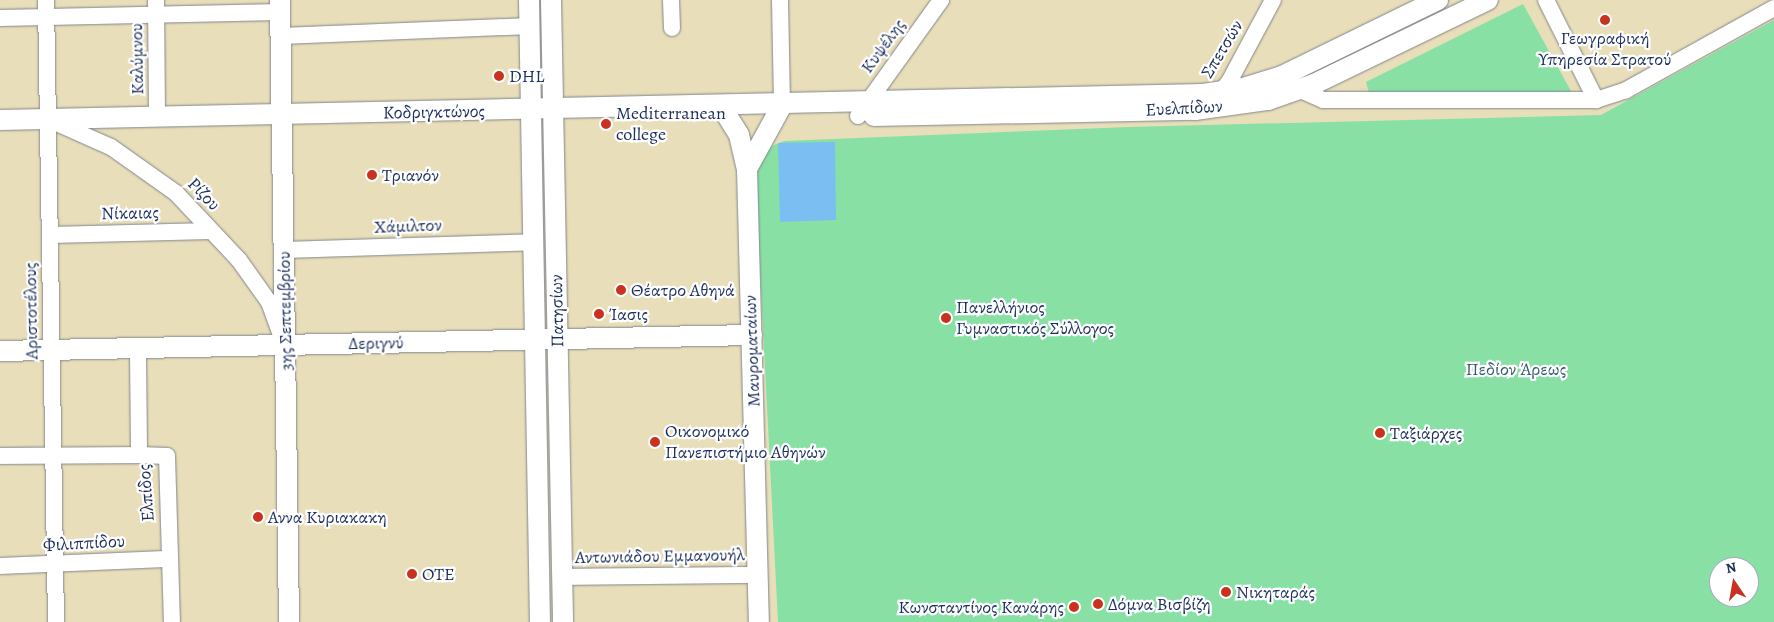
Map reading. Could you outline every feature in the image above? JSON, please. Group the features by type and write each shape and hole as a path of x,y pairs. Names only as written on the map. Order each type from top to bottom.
{"main road":[{"name":"Πατησίων","path":"529,0 540,622"},
{"name":"Πατησίων","path":"551,0 563,622"},
{"name":"Ευελπίδων","path":"863,109 1221,92 1262,84 1438,0"},
{"name":"Ευελπίδων","path":"863,109 1195,110 1268,100 1300,90 1354,66 1488,0"},
{"name":"3ης Σεπτεμβρίου","path":"281,6 289,622"},
{"name":"Κοδριγκτώνος","path":"0,120 721,106 778,112 863,109"},
{"name":"Μαυροματαίων","path":"721,106 739,135 747,169 759,622"},
{"name":"Μαυροματαίων","path":"747,169 778,112"},
{"name":"Δεριγνύ","path":"0,351 752,334"}],"street":[{"name":"Αριστοτέλους","path":"46,0 56,622"},
{"path":"671,0 672,28"},
{"path":"778,112 780,0"},
{"name":"Κυψέλης","path":"863,109 941,0"},
{"name":"Σπετσών","path":"1195,110 1221,92 1273,0"},
{"path":"1546,0 1596,100"},
{"path":"0,18 46,18 156,8 281,6"},
{"name":"Καλύμνου","path":"156,8 158,118"},
{"path":"1300,90 1324,100 1596,100 1626,90 1774,8"},
{"path":"281,36 530,26"},
{"path":"1345,46 1354,66"},
{"name":"Ρίζου","path":"48,119 82,132 143,168 176,193 239,260 269,302 285,345"},
{"name":"Νίκαιας","path":"50,235 211,231"},
{"name":"Χάμιλτον","path":"284,250 533,242"},
{"name":"Ελπίδος","path":"138,354 139,455 167,456 172,622"},
{"path":"0,456 139,455"},
{"name":"Φιλιππίδου","path":"0,566 170,559"},
{"name":"Αντωνιάδου Εμμανουήλ","path":"562,577 758,575"}],"green space":[{"path":"1523,4 1572,93 1369,93 1366,82"},
{"name":"Πεδίον Άρεως","path":"1774,20 1774,622 778,622 755,171 767,151 774,145 784,141 1128,127 1601,115"}],"water":[{"path":"835,142 836,220 780,222 778,143"}],"place":[{"name":"Γεωγραφική Υπηρεσία Στρατού","path":"1605,20"},
{"name":"DHL","path":"499,76"},
{"name":"Mediterranean college","path":"606,124"},
{"name":"Τριανόν","path":"372,175"},
{"name":"Θέατρο Αθηνά","path":"621,290"},
{"name":"Ίασις","path":"599,314"},
{"name":"Πανελλήνιος Γυμναστικός Σύλλογος","path":"946,318"},
{"name":"Ταξιάρχες","path":"1380,433"},
{"name":"Οικονομικό Πανεπιστήμιο Αθηνών","path":"655,442"},
{"name":"Αννα Κυριακακη","path":"258,517"},
{"name":"ΟΤΕ","path":"412,574"},
{"name":"Νικηταράς","path":"1226,592"},
{"name":"Δόμνα Βισβίζη","path":"1098,604"},
{"name":"Κωνσταντίνος Κανάρης","path":"1074,607"}]}
